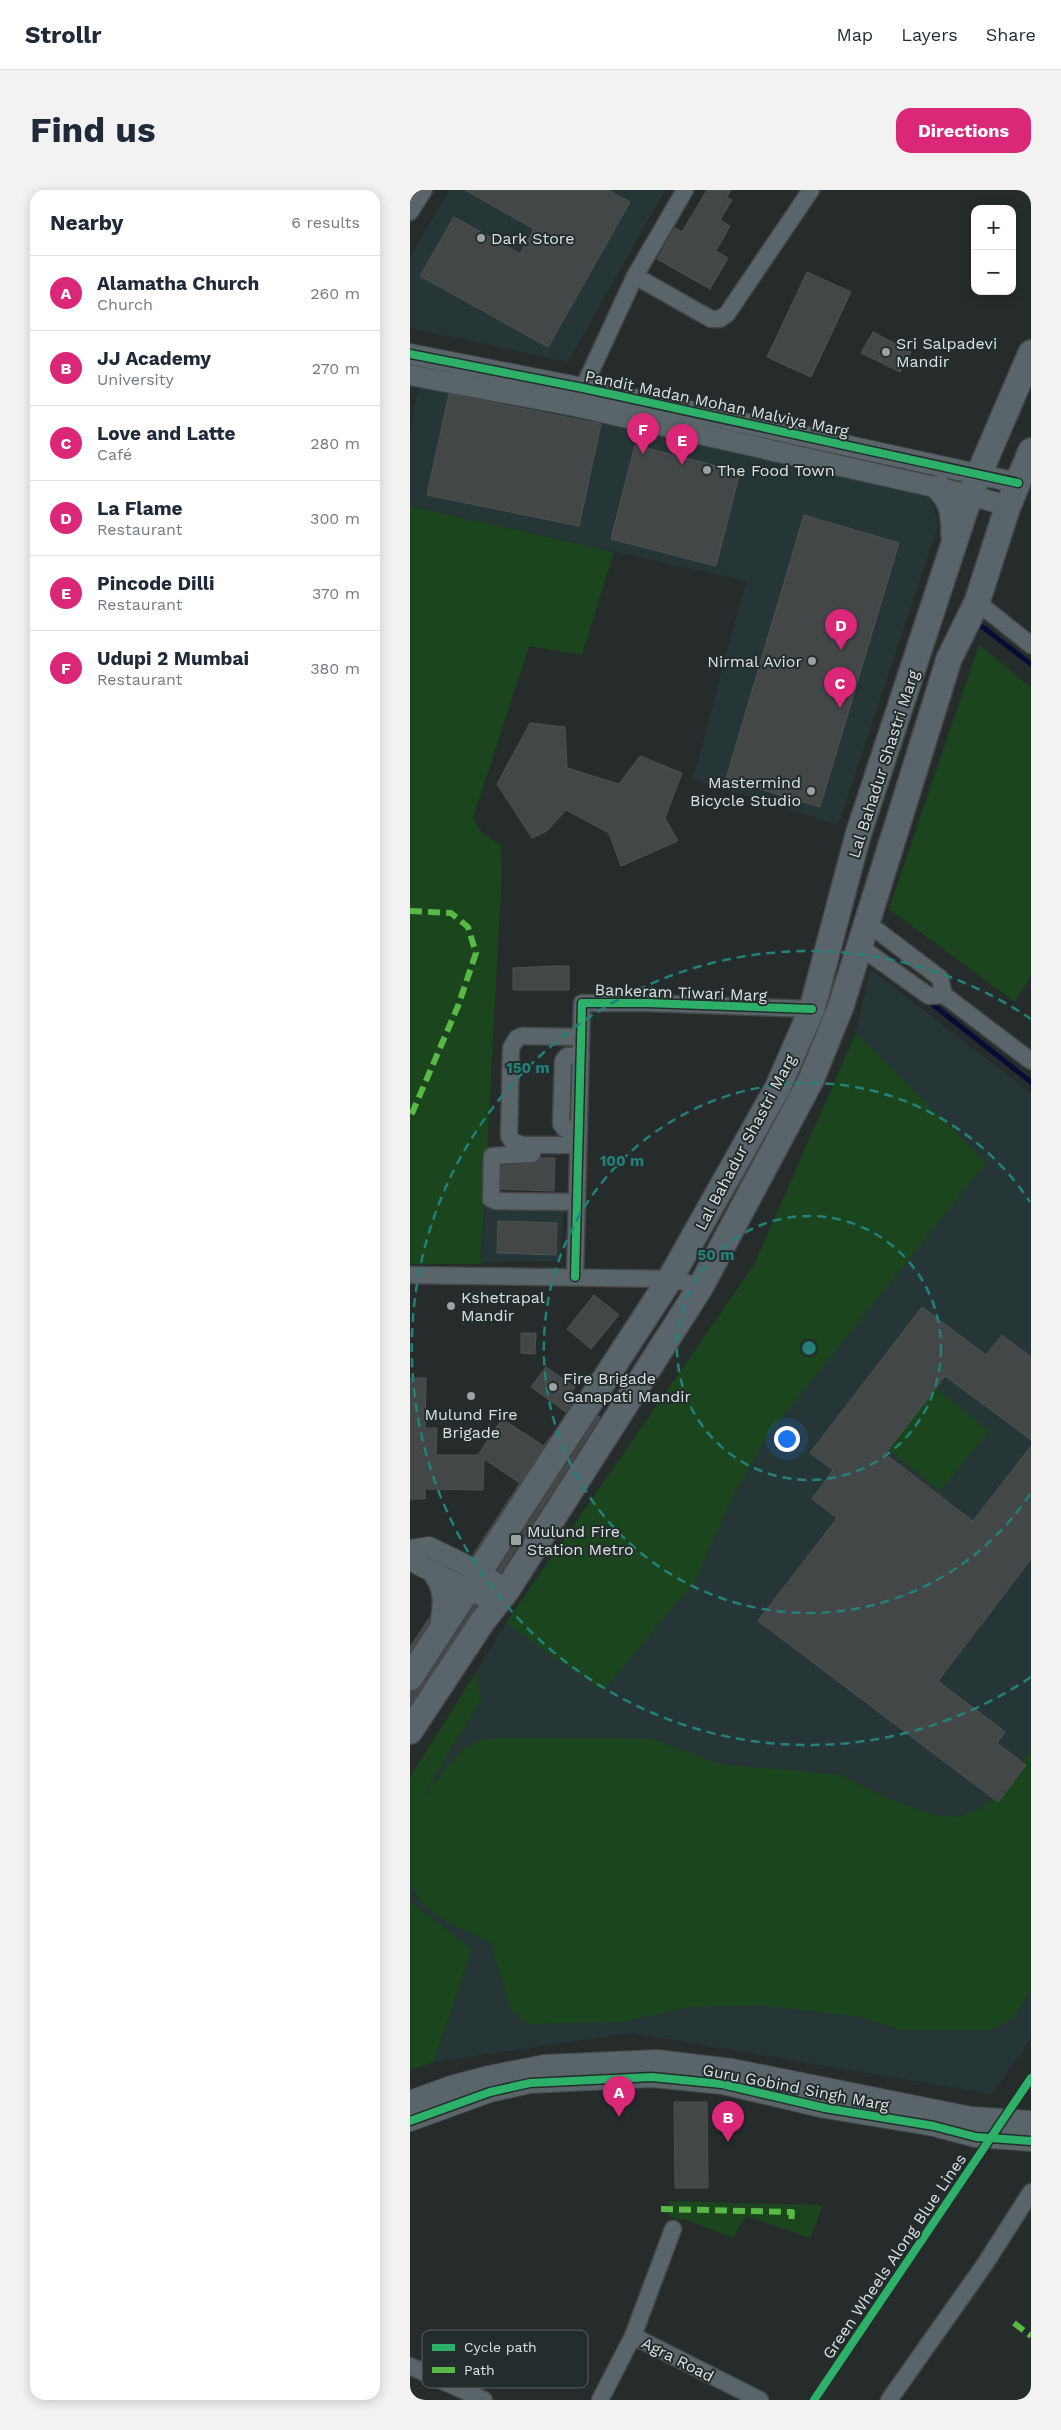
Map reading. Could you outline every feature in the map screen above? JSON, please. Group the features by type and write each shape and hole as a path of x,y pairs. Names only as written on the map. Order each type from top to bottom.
{"main road":[{"name":"Lal Bahadur Shastri Marg","path":"410,1678 472,1580 670,1279 778,1087 812,1010 858,834 954,545 975,485 1031,353"},
{"name":"Lal Bahadur Shastri Marg","path":"410,1731 502,1596 701,1286 811,1080 841,1006 949,659 977,602 1008,506 1031,451"},
{"path":"938,488 949,499 953,511 954,545"},
{"path":"436,1573 442,1581 445,1592 443,1626"}],"street":[{"path":"410,212 424,190"},
{"path":"575,406 635,276 685,190"},
{"path":"635,276 711,319 720,319 727,314 811,190"},
{"name":"Pandit Madan Mohan Malviya Marg","path":"410,354 586,381 660,404 975,485 1008,506"},
{"name":"Pandit Madan Mohan Malviya Marg","path":"410,375 575,406 938,488 1018,483"},
{"path":"654,424 660,404"},
{"path":"977,602 1031,646"},
{"path":"866,922 940,978 944,995 1031,1061"},
{"path":"859,946 929,996 944,995"},
{"name":"Bankeram Tiwari Marg","path":"575,1277 575,1143 578,1037 582,1003 648,1003 812,1010"},
{"path":"575,1143 522,1145 512,1141 509,1136 511,1048 517,1038 522,1036 578,1037"},
{"path":"574,1202 493,1200 490,1197 491,1158 496,1154 575,1143"},
{"path":"410,1275 670,1279 701,1286"},
{"path":"410,1550 430,1547 472,1580 502,1596"},
{"path":"410,1558 436,1573 472,1580"},
{"name":"Guru Gobind Singh Marg","path":"410,2101 451,2086 544,2065 657,2060 732,2070 1031,2141"},
{"name":"Guru Gobind Singh Marg","path":"410,2121 490,2092 530,2083 652,2077 722,2084 825,2108 934,2126 973,2127 1031,2121"},
{"path":"889,2400 985,2264 1031,2192"},
{"path":"632,2336 673,2229"},
{"name":"Agra Road","path":"600,2400 632,2336 760,2400"},
{"path":"410,2366 422,2372"},
{"path":"458,2388 484,2400"}],"shaded area":[{"path":"449,190 665,190 568,362 410,327 410,258"},
{"path":"419,382 929,491 938,525 838,825 693,779 746,581 410,506 410,435"},
{"path":"870,969 1031,1093 1031,2039 992,2094 631,2033 434,2062 472,1949 410,1901 410,1816 481,1700 476,1672 506,1623 754,1265 856,1033"},
{"path":"485,1203 564,1210 560,1261 482,1262"}],"green space":[{"path":"410,506 614,552 582,655 529,646 473,818 482,833 501,845 502,871 481,1264 410,1264"},
{"path":"979,645 1031,687 1031,976 1015,1002 889,909"},
{"path":"856,1033 986,1163 767,1436 731,1500 695,1581 603,1691 506,1623 754,1265"},
{"path":"933,1386 989,1431 940,1491 884,1446"},
{"path":"476,1672 481,1700 420,1800 460,1752 480,1740 502,1738 653,1739 720,1764 841,1775 887,1798 934,1815 957,1817 979,1809 999,1794 1031,1750 1031,1990 1012,2019 991,2030 902,2030 859,2017 759,2005 689,2007 623,2022 528,2024 511,2010 491,1943 455,1926 434,1913 416,1894 410,1882 410,1777"},
{"path":"410,1901 472,1949 434,2062 410,2070"},
{"path":"669,2201 823,2205 810,2238 746,2216 733,2238 687,2220 669,2217"}],"building":[{"path":"465,190 608,190 630,202 548,347 420,276 454,217 520,254 534,229"},
{"path":"707,190 731,190 727,197 732,200 720,220 730,226 716,251 728,258 710,289 657,259 675,228 682,232"},
{"path":"807,272 851,292 811,377 767,357"},
{"name":"Sri Salpadevi Mandir","path":"873,332 911,352 900,372 861,353"},
{"path":"449,394 601,424 579,526 427,495"},
{"path":"635,445 740,472 716,566 611,539"},
{"name":"Nirmal Avior","path":"804,515 899,543 820,807 726,779"},
{"path":"530,723 565,727 567,768 619,784 640,756 682,773 665,818 678,841 621,866 609,833 566,810 547,831 532,838 497,784"},
{"path":"569,966 569,990 513,990 513,968"},
{"path":"541,1158 555,1158 554,1191 501,1189 502,1166 533,1164"},
{"path":"498,1221 557,1223 556,1255 497,1253"},
{"path":"594,1295 619,1315 591,1349 567,1329"},
{"path":"922,1307 986,1355 1002,1335 1031,1357 1031,1440 945,1376 885,1454 973,1521 1031,1446 1031,1559 938,1681 1005,1732 997,1743 1026,1765 998,1802 758,1621 837,1518 812,1499 833,1470 810,1453"},
{"path":"521,1333 536,1333 535,1354 521,1353"},
{"name":"Fire Brigade Ganapati Mandir","path":"546,1367 575,1387 568,1397 574,1400 566,1412 531,1387"},
{"path":"410,1378 426,1378 425,1428 437,1428 436,1455 478,1455 502,1419 544,1446 551,1436 473,1555 520,1483 484,1459 483,1490 425,1489 425,1499 410,1499"},
{"path":"598,1416 600,1417 501,1572 498,1570"},
{"path":"475,1605 410,1705 410,1692 417,1691 422,1686"},
{"path":"429,1618 429,1623 410,1652 410,1647"},
{"path":"674,2102 707,2102 708,2188 675,2188"}],"waterway":[{"path":"980,625 1031,664"},
{"path":"927,1000 1031,1082"}],"marked path":[{"path":"410,911 451,913 468,927 476,953 458,1006 410,1118"},
{"path":"661,2209 792,2212 791,2223"},
{"path":"1014,2323 1031,2336"}],"cycle path":[{"path":"410,354 583,388 1018,483"},
{"path":"575,1277 582,1003 648,1003 812,1009"},
{"path":"410,2121 490,2092 530,2083 652,2077 722,2084 825,2108 934,2126 976,2137 1031,2141"},
{"name":"Green Wheels Along Blue Lines","path":"814,2400 1031,2078"}],"place":[{"name":"Dark Store","path":"481,238"},
{"name":"Sri Salpadevi Mandir","path":"886,352"},
{"name":"Udupi 2 Mumbai","path":"643,454"},
{"name":"Pincode Dilli","path":"682,465"},
{"name":"The Food Town","path":"707,470"},
{"name":"La Flame","path":"841,650"},
{"name":"Nirmal Avior","path":"812,661"},
{"name":"Love and Latte","path":"840,708"},
{"name":"Mastermind Bicycle Studio","path":"811,791"},
{"name":"Kshetrapal Mandir","path":"451,1306"},
{"name":"Fire Brigade Ganapati Mandir","path":"553,1387"},
{"name":"Mulund Fire Brigade","path":"471,1396"},
{"name":"Mulund Fire Station Metro","path":"516,1540"},
{"name":"Alamatha Church","path":"619,2117"},
{"name":"JJ Academy","path":"728,2142"}]}
